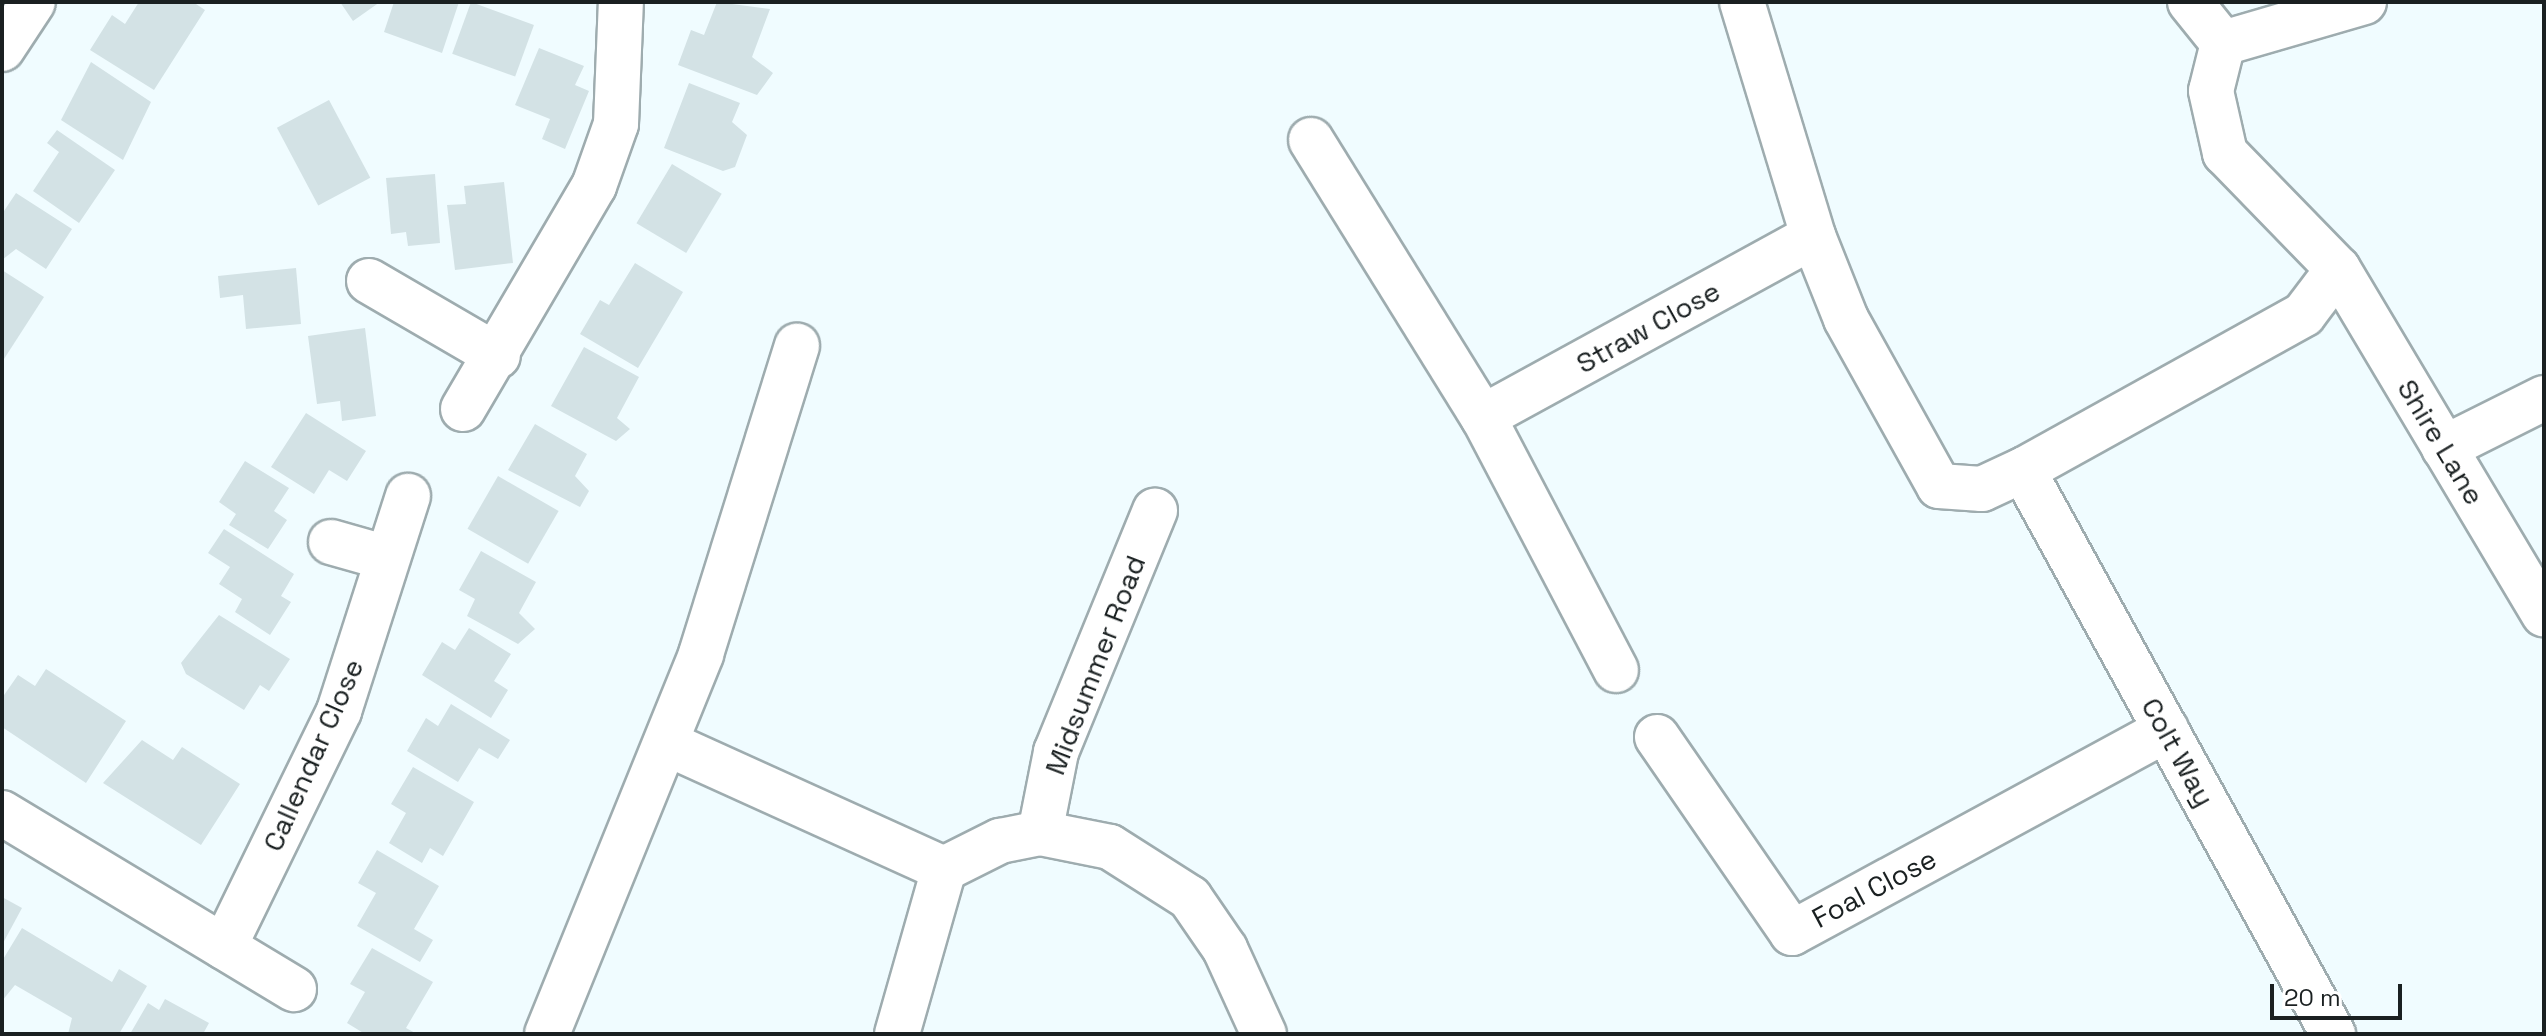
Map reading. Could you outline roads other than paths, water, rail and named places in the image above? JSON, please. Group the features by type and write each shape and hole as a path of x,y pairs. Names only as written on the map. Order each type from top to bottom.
{"street":[{"path":"2,49 33,2"},
{"path":"463,409 498,356 594,186 611,137 623,57 621,2"},
{"path":"1742,2 1813,236 1846,319 1939,486 1982,489 2023,470 2304,314 2338,269"},
{"path":"2190,2 2223,43 2364,2"},
{"name":"Shire Lane","path":"2223,43 2211,91 2225,153 2338,269 2544,614"},
{"path":"1311,140 1483,417 1616,670"},
{"name":"Straw Close","path":"1483,417 1813,236"},
{"path":"369,281 498,356"},
{"path":"547,1034 701,654 797,346"},
{"path":"2444,448 2544,398"},
{"name":"Colt Way","path":"2023,470 2333,1034"},
{"name":"Callendar Close","path":"224,947 339,711 408,496"},
{"name":"Midsummer Road","path":"1040,833 1056,752 1155,511"},
{"path":"331,542 387,558"},
{"name":"Foal Close","path":"1657,737 1792,933 2166,730"},
{"path":"666,743 944,869"},
{"path":"2,813 294,989"},
{"path":"897,1034 944,869 1000,841 1040,833 1110,847 1190,898 1225,949 1264,1034"}]}
